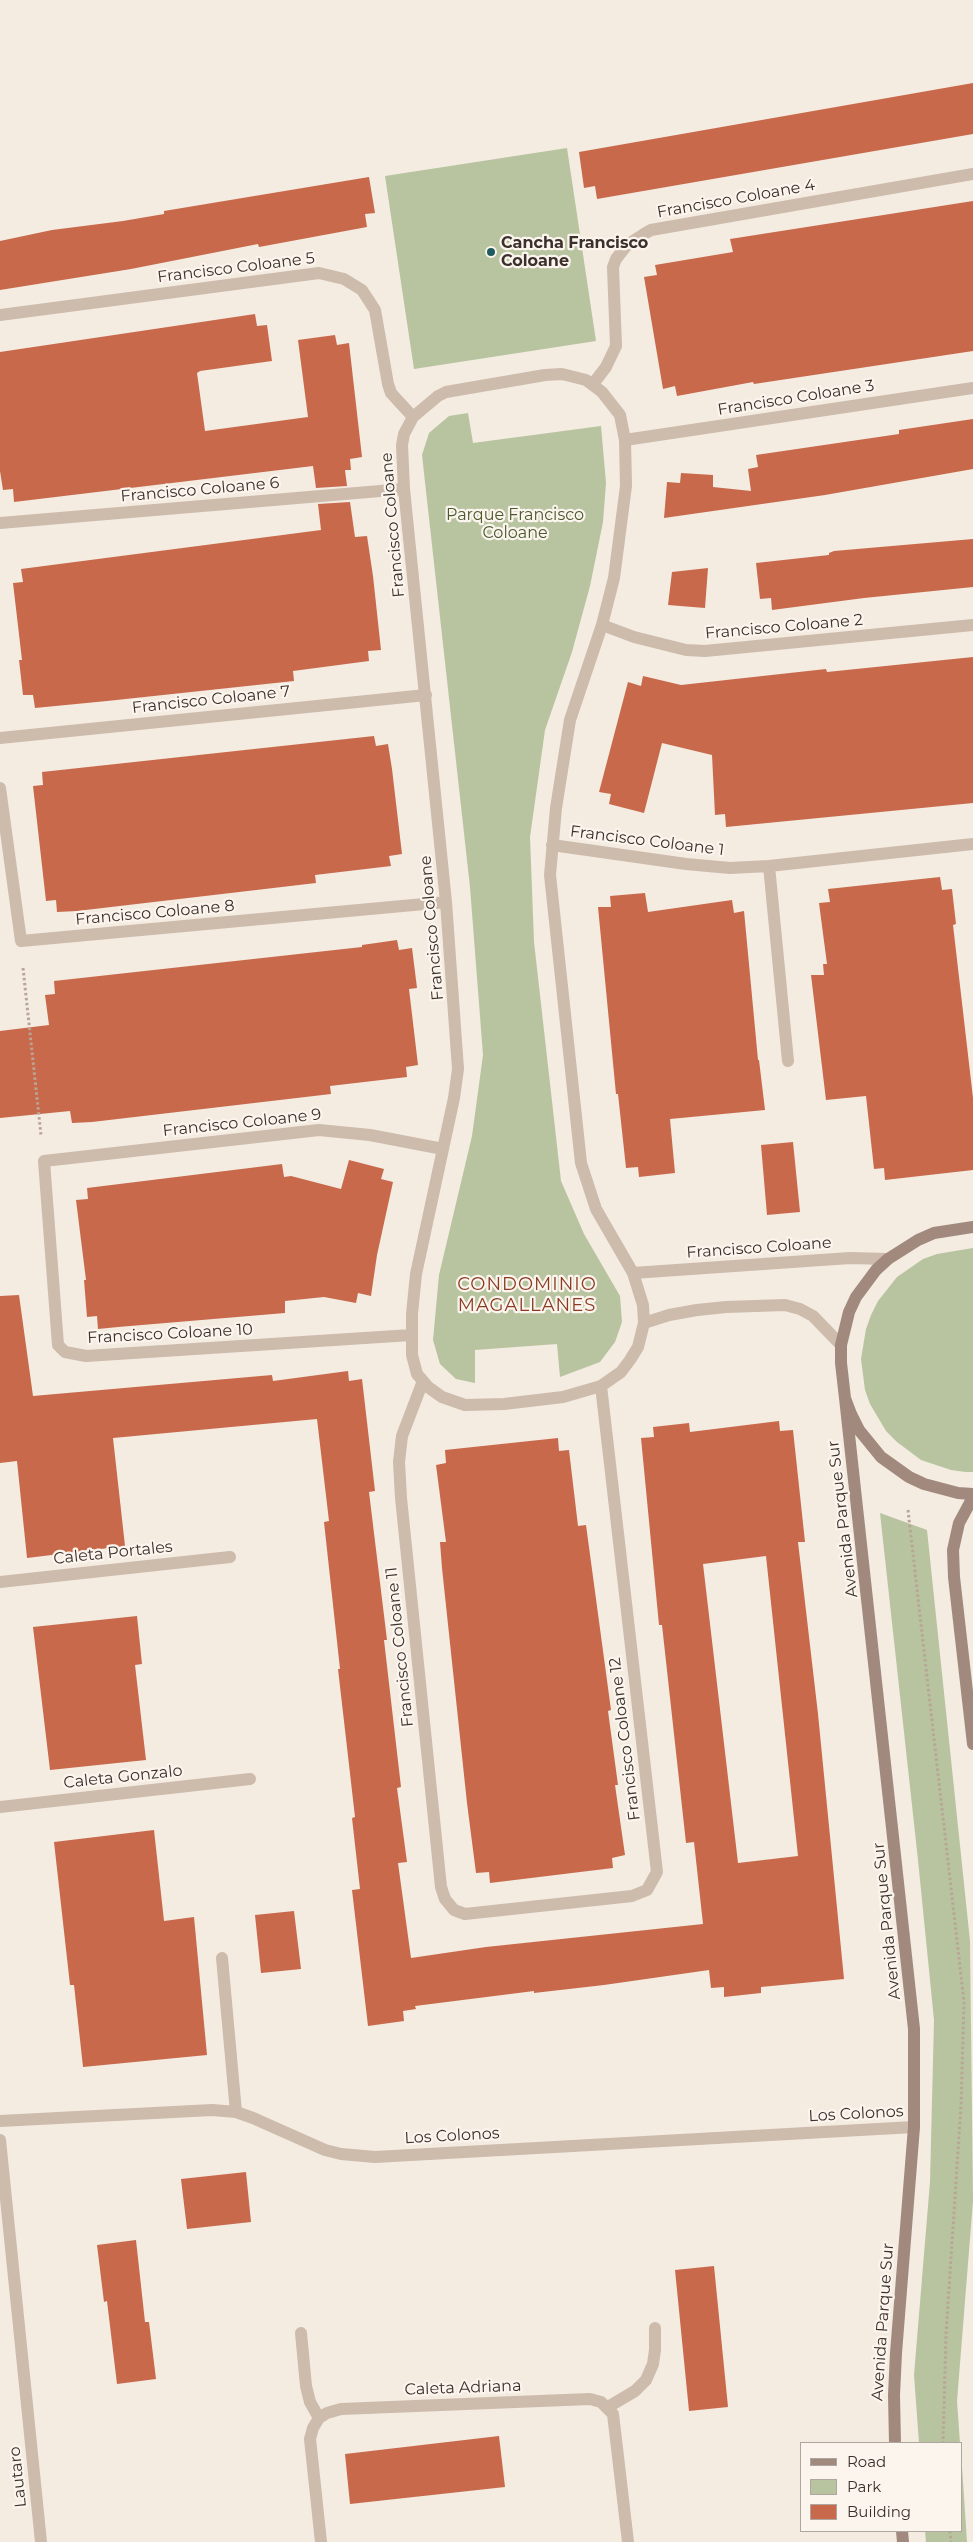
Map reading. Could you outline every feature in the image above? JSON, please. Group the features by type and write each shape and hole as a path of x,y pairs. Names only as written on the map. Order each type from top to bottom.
{"street":[{"name":"Francisco Coloane 4","path":"593,384 606,367 616,346 613,267 616,259 627,245 651,230 973,174"},
{"name":"Francisco Coloane 5","path":"0,315 319,273 344,279 362,290 375,310 391,393 413,417"},
{"name":"Francisco Coloane","path":"545,375 575,376 593,384 620,415 625,440 626,486 614,578 602,625 570,720 560,774 550,875 581,1163 596,1209 633,1274 643,1305 644,1323 638,1347 630,1360 617,1376 601,1386 563,1397 465,1405 442,1397 423,1382 413,1366 412,1335 416,1274 458,1069 446,902 404,489 402,445 404,434 413,417 430,401 446,392 545,375"},
{"name":"Francisco Coloane 3","path":"625,440 973,388"},
{"name":"Francisco Coloane 6","path":"0,523 404,489"},
{"name":"Francisco Coloane 2","path":"602,625 686,650 705,651 973,625"},
{"name":"Francisco Coloane 7","path":"0,738 426,695"},
{"path":"0,788 20,941"},
{"name":"Francisco Coloane 1","path":"552,845 709,867 769,866 973,844"},
{"path":"769,866 788,1061"},
{"name":"Francisco Coloane 8","path":"20,941 446,902"},
{"name":"Francisco Coloane 9","path":"44,1161 319,1130 370,1135 443,1149"},
{"name":"Francisco Coloane 10","path":"44,1161 58,1345 65,1352 86,1356 412,1335"},
{"name":"Avenida Parque Sur","path":"895,2442 896,2353 914,2127 915,2062 912,1995 842,1380 841,1345 844,1328 856,1297 888,1258 934,1233 973,1227"},
{"name":"Francisco Coloane","path":"633,1274 850,1258 888,1258"},
{"path":"644,1323 669,1314 707,1309 785,1305 800,1309 813,1316 841,1345"},
{"name":"Francisco Coloane 11","path":"423,1382 402,1436 399,1462 441,1887 445,1900 454,1910"},
{"name":"Francisco Coloane 12","path":"454,1910 465,1914 632,1896 647,1890 657,1872 601,1386"},
{"path":"845,1398 859,1430 881,1457 894,1468 909,1477 940,1490 973,1496 959,1523 953,1550 954,1577 973,1744"},
{"name":"Caleta Portales","path":"0,1582 230,1557"},
{"name":"Caleta Gonzalo","path":"0,1807 250,1779"},
{"path":"222,1958 236,2112"},
{"name":"Los Colonos","path":"0,2120 187,2110 236,2112 325,2150 341,2154 375,2157 914,2127"},
{"name":"Lautaro","path":"0,2140 42,2542"},
{"path":"628,2542 616,2427 614,2414 608,2407 635,2391 646,2380 653,2364 655,2350 654,2328"},
{"path":"301,2332 306,2386 310,2402 319,2418 313,2428 310,2439 321,2542"},
{"name":"Caleta Adriana","path":"319,2418 327,2413 341,2409 590,2399 608,2407"}],"path":[{"path":"20,941 44,1161"},
{"path":"908,1510 964,2002 961,2106 946,2334 943,2442"}],"green space":[{"path":"567,148 596,341 414,369 385,176"},
{"name":"Parque Francisco Coloane","path":"468,413 473,443 601,426 606,483 603,522 590,586 572,652 545,730 530,837 534,942 561,1181 584,1234 620,1296 622,1322 615,1342 600,1362 560,1377 557,1344 475,1350 475,1383 456,1379 440,1364 433,1340 439,1275 472,1136 483,1055 470,887 422,455 429,433 449,416"},
{"path":"973,1248 973,1472 966,1472 951,1470 921,1460 886,1431 870,1404 865,1390 861,1359 866,1329 871,1315 878,1301 897,1277 923,1259 937,1254"},
{"path":"880,1513 927,1530 970,1941 973,2201 957,2401 960,2442 919,2442 914,2375 930,2182 934,2020"},
{"path":"963,2482 967,2542 926,2542 925,2532 963,2532"}],"building":[{"path":"973,83 973,134 597,199 595,186 584,188 579,152"},
{"path":"369,177 375,213 365,214 367,227 259,247 258,244 131,269 0,290 0,241 52,230 123,221 164,214 164,211"},
{"path":"973,201 973,351 754,384 753,382 677,396 675,386 663,389 644,277 657,275 655,265 733,252 730,239"},
{"path":"255,314 257,326 267,325 272,361 200,371 197,373 205,431 308,417 298,340 335,335 337,345 349,343 362,457 350,459 351,470 345,470 347,486 316,488 313,466 14,502 13,489 3,490 0,471 0,352"},
{"path":"973,419 973,469 825,495 664,518 667,482 680,483 681,473 713,475 713,487 751,491 748,469 758,467 756,455 899,434 899,430"},
{"path":"350,502 355,537 367,536 373,576 381,650 368,651 369,661 293,671 294,681 107,701 35,708 33,695 23,695 19,660 22,660 13,583 23,582 21,569 321,530 318,504"},
{"path":"973,539 973,587 772,610 771,598 760,599 756,563 829,555 829,553 834,551"},
{"path":"708,568 705,608 668,605 672,572"},
{"path":"973,657 973,803 726,827 725,814 715,815 712,755 662,743 644,813 609,804 611,794 599,792 628,682 641,686 643,676 681,685 826,669 827,672"},
{"path":"374,736 376,746 388,744 392,769 402,854 389,856 391,866 315,875 316,883 77,911 57,912 56,900 46,901 33,786 43,785 42,772"},
{"path":"940,877 942,890 952,889 956,924 953,925 973,1098 973,1170 885,1180 884,1168 874,1169 866,1096 826,1100 811,975 824,975 823,964 827,964 819,903 830,902 828,889"},
{"path":"645,893 648,912 732,900 734,913 744,911 758,1060 765,1110 670,1119 675,1173 639,1177 638,1167 626,1168 618,1094 616,1094 598,907 611,907 610,896"},
{"path":"397,940 399,950 412,948 417,988 409,989 418,1065 406,1067 407,1077 330,1086 331,1094 92,1122 72,1123 70,1111 0,1118 0,1031 49,1025 45,995 55,994 54,981 362,947 362,945"},
{"path":"793,1142 800,1212 767,1215 761,1145"},
{"path":"349,1160 384,1169 381,1179 393,1182 377,1255 371,1296 358,1293 356,1303 324,1297 285,1301 285,1313 98,1329 97,1316 87,1317 84,1280 86,1280 76,1200 88,1199 87,1188 282,1164 284,1177 291,1176 341,1189"},
{"path":"19,1295 33,1396 272,1375 273,1381 348,1371 349,1381 362,1379 375,1491 369,1492 387,1640 384,1640 401,1787 397,1788 407,1862 398,1863 411,1958 486,1947 703,1924 694,1842 686,1843 662,1625 659,1625 641,1438 654,1437 653,1427 689,1423 690,1432 779,1421 780,1431 793,1430 805,1542 798,1542 818,1714 844,1979 761,1987 761,1993 724,1997 724,1987 711,1988 709,1970 604,1985 534,1993 534,1991 415,2006 416,2009 403,2011 404,2021 368,2026 352,1890 360,1889 352,1818 355,1817 338,1669 340,1669 324,1522 329,1521 317,1419 113,1438 125,1546 27,1558 17,1461 0,1463 0,1296","holes":["766,1556 798,1856 738,1863 703,1564"]},
{"path":"558,1438 559,1451 569,1450 578,1526 586,1525 611,1710 608,1711 618,1785 615,1785 625,1855 612,1858 613,1868 490,1883 489,1872 476,1873 442,1568 440,1542 446,1542 436,1465 446,1463 445,1450"},
{"path":"137,1616 142,1664 135,1665 146,1760 50,1770 33,1627"},
{"path":"154,1830 164,1921 194,1917 207,2055 83,2067 74,1985 70,1985 54,1842"},
{"path":"294,1911 301,1969 261,1973 255,1915"},
{"path":"246,2172 251,2222 187,2229 181,2179"},
{"path":"136,2240 145,2322 149,2322 156,2379 117,2384 107,2301 104,2302 97,2245"},
{"path":"714,2266 728,2407 689,2411 675,2270"},
{"path":"499,2436 505,2487 350,2504 345,2454"}],"place":[{"name":"Cancha Francisco Coloane","path":"491,252"}],"district":[{"name":"CONDOMINIO MAGALLANES","path":"527,1295"}]}
